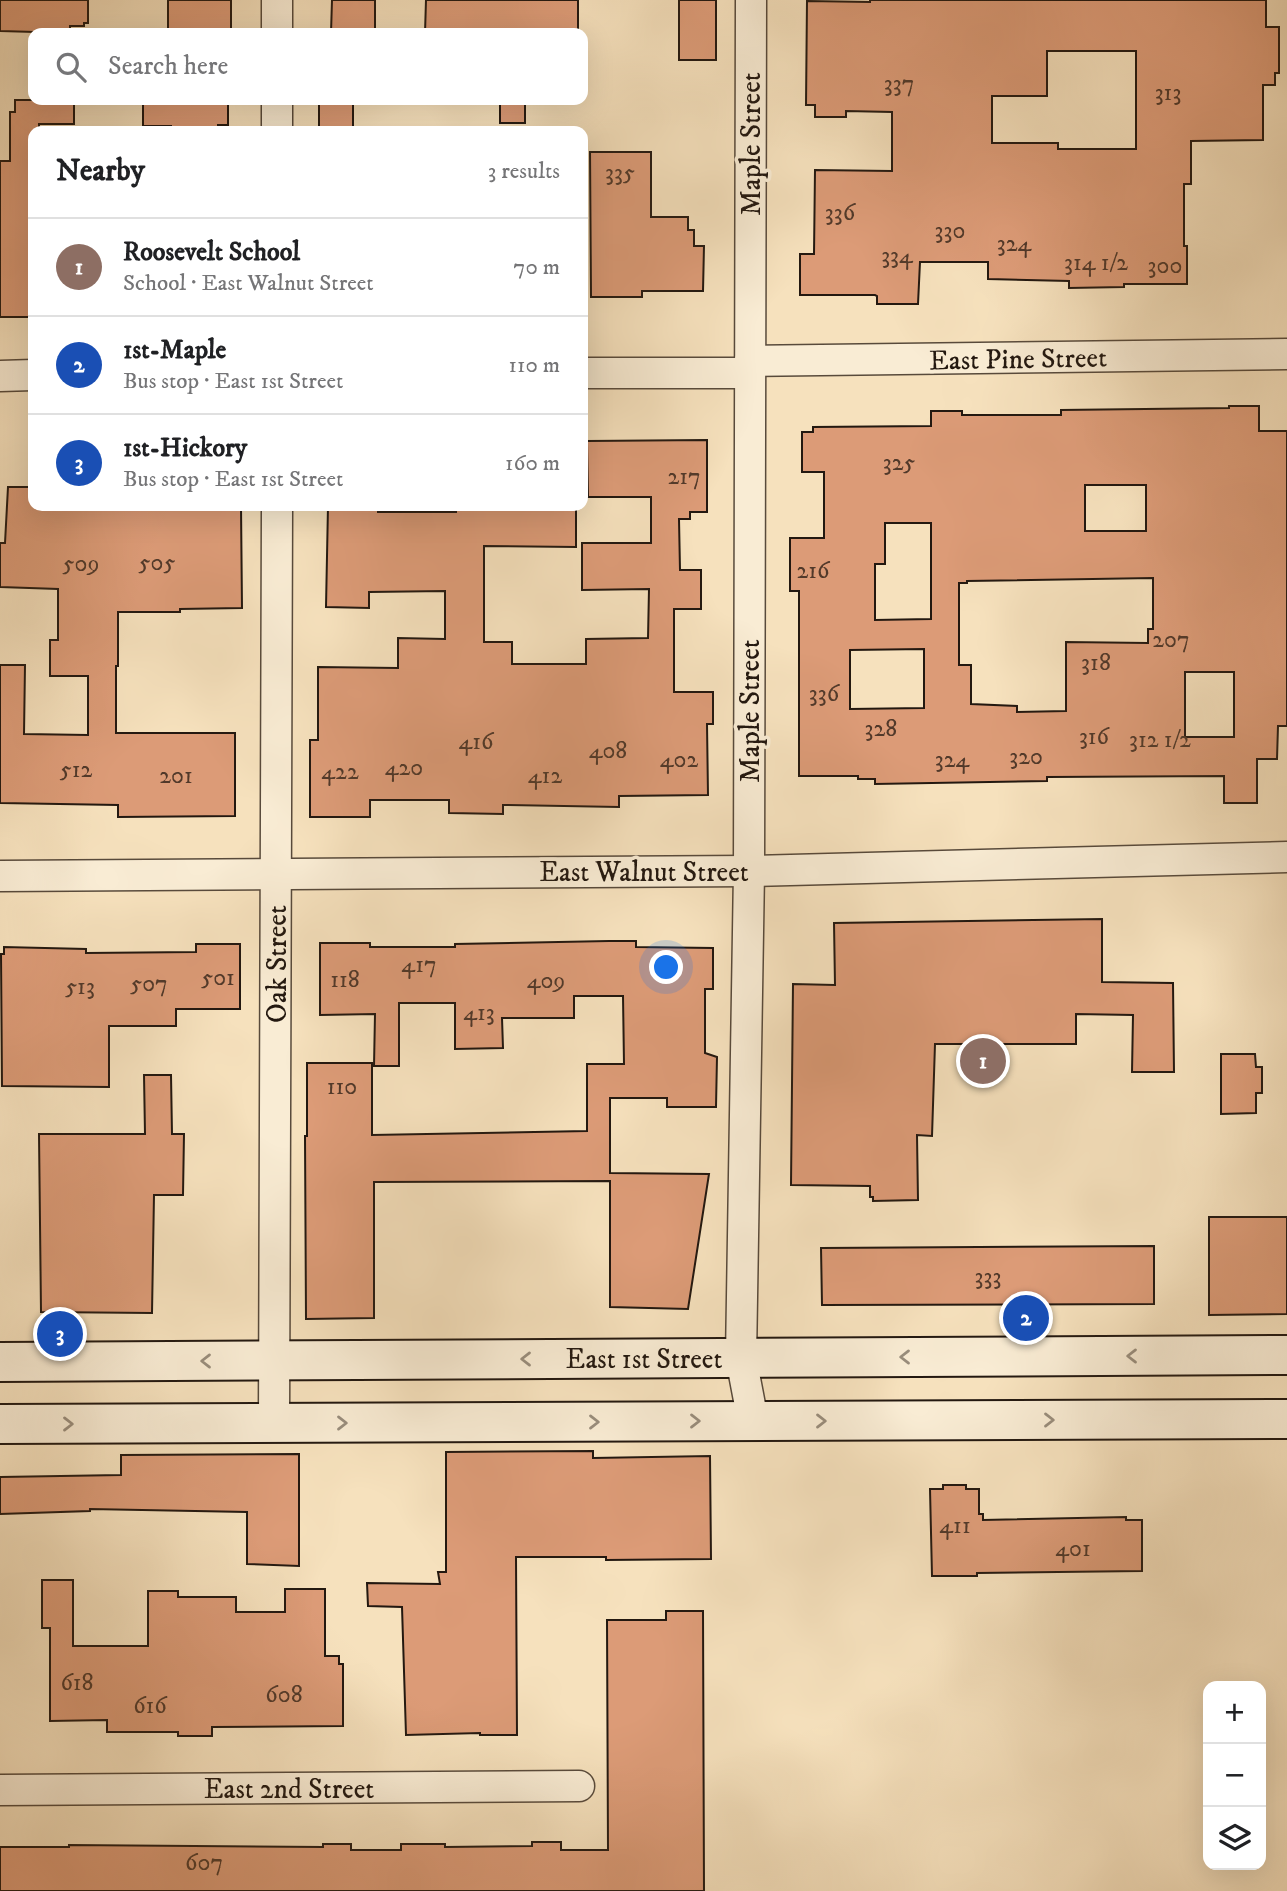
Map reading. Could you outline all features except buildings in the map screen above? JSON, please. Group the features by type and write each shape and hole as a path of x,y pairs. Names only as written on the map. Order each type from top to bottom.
{"main road":[{"name":"East 1st Street","path":"0,1362 1287,1355"},
{"path":"0,1424 1287,1419"}],"street":[{"path":"277,0 277,28"},
{"name":"Maple Street","path":"751,0 749,871 741,1358 753,1421"},
{"path":"277,105 277,126"},
{"name":"East Pine Street","path":"588,373 1287,354"},
{"path":"0,376 28,375"},
{"name":"Oak Street","path":"274,1423 277,511"},
{"name":"East Walnut Street","path":"0,876 749,871 1287,857"},
{"name":"East 2nd Street","path":"0,1790 579,1786"}],"place":[{"name":"Roosevelt School","path":"983,1061"},
{"name":"1st-Maple","path":"1026,1318"},
{"name":"1st-Hickory","path":"60,1334"}]}
